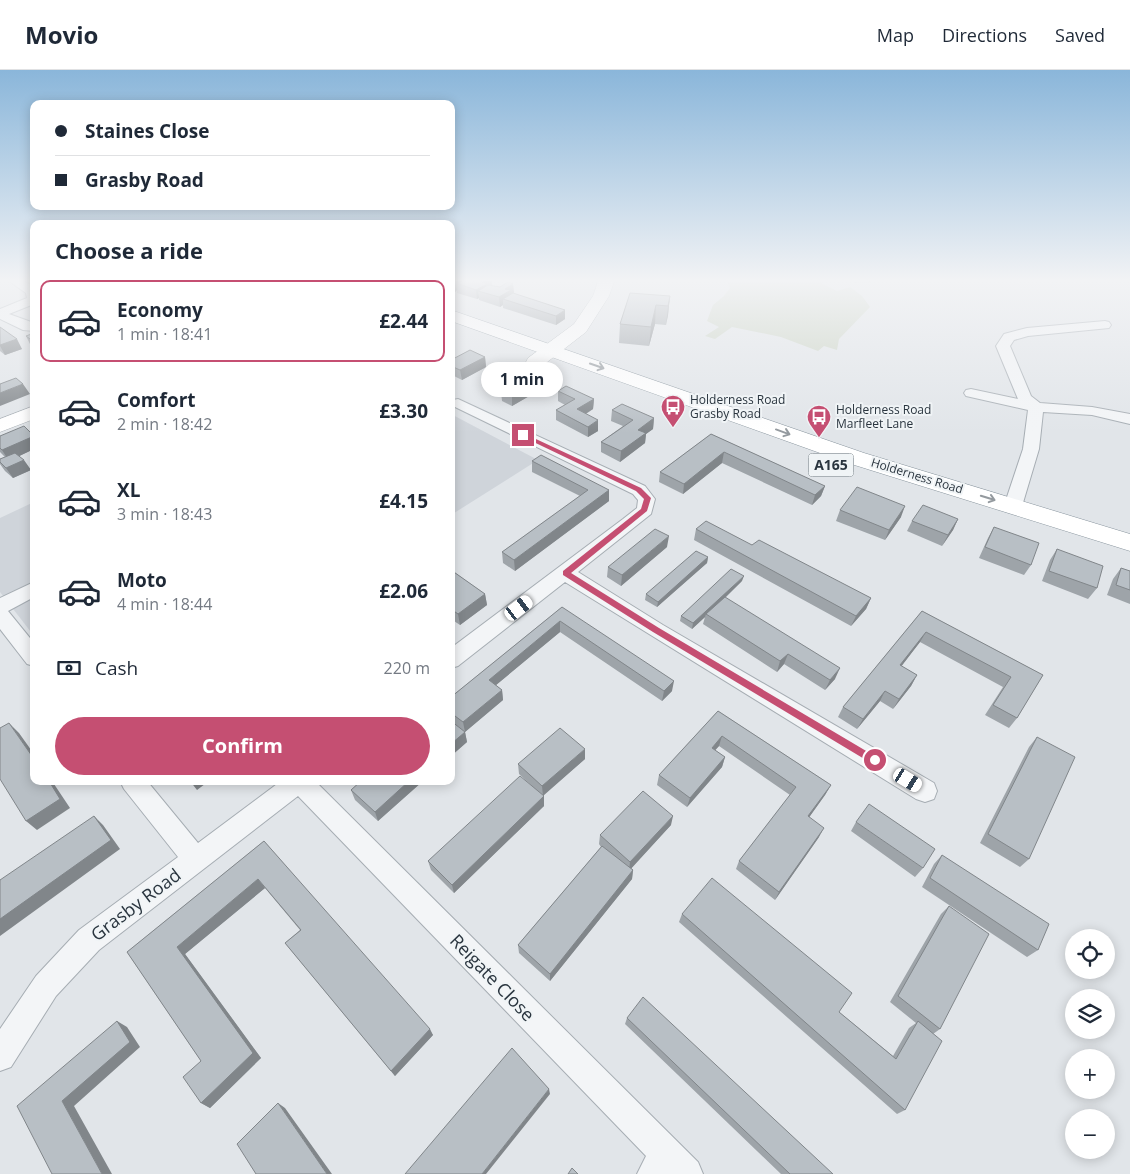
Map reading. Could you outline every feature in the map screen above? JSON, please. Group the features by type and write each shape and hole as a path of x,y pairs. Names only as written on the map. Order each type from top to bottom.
{"main road":[{"name":"Holderness Road","path":"486,331 683,416 870,478 1130,560"},
{"path":"543,356 577,331"},
{"name":"Holderness Road","path":"455,334 543,356 856,458 1130,543"},
{"path":"0,426 30,414"}],"street":[{"path":"1036,407 1025,398 1003,346 1009,337 1043,331"},
{"path":"971,393 1036,407 1092,411 1130,419"},
{"path":"455,657 645,510 647,498 639,490 458,404"},
{"path":"1013,506 1031,449 1036,407"},
{"path":"565,573 656,630 925,791"},
{"path":"0,606 30,591"},
{"path":"0,615 30,653"},
{"path":"135,785 196,860"},
{"name":"Grasby Road","path":"0,1056 46,986 89,940 296,785"},
{"name":"Reigate Close","path":"303,785 669,1168"}],"shaded area":[{"path":"455,416 538,460 455,512"},
{"path":"30,504 30,631 0,592 0,518"}],"green space":[{"path":"714,331 727,331 715,339 705,336"},
{"path":"749,331 847,331 839,339 837,350 824,346 818,351 781,337"}],"building":[{"path":"0,331 5,331 17,339 0,345"},
{"path":"470,350 485,357 460,370 455,368 455,358"},
{"path":"501,363 538,381 512,396 501,391 518,382 491,369"},
{"path":"16,378 23,384 0,393 0,384"},
{"path":"566,386 594,399 577,409 598,420 588,427 556,410 575,399 558,391"},
{"path":"622,404 654,418 638,430 646,433 621,451 601,442 633,420 612,410"},
{"path":"24,426 30,432 30,438 2,450 0,448 0,436"},
{"path":"711,434 825,486 815,495 724,452 684,484 660,472"},
{"path":"15,453 24,460 6,468 0,462 0,459"},
{"path":"541,455 609,490 514,560 502,552 588,490 532,461"},
{"path":"857,487 905,506 889,530 840,510"},
{"path":"923,505 958,519 948,535 912,521"},
{"path":"706,521 752,545 759,540 871,598 856,616 696,529"},
{"path":"994,527 1039,543 1031,565 985,547"},
{"path":"655,529 669,536 622,575 608,567"},
{"path":"1057,549 1103,566 1097,588 1049,571"},
{"path":"696,551 708,557 658,602 646,594"},
{"path":"1121,568 1130,571 1130,590 1116,585"},
{"path":"731,569 744,576 693,623 681,616"},
{"path":"455,573 485,594 458,614 455,612"},
{"path":"725,597 840,668 830,680 788,654 780,661 706,614"},
{"path":"562,607 674,681 664,691 560,621 489,680 502,690 463,722 455,716 455,694"},
{"path":"922,611 1043,675 1017,718 993,705 1011,677 926,632 900,665 917,675 899,699 885,691 863,719 843,707"},
{"path":"718,711 831,785 808,816 824,828 779,892 739,861 796,787 722,736 712,748 725,757 690,798 659,775"},
{"path":"9,723 30,753 30,785 51,785 60,799 26,821 0,779 0,728"},
{"path":"455,724 465,732 455,741"},
{"path":"560,728 585,749 542,786 518,764"},
{"path":"1037,737 1075,757 1029,859 988,834"},
{"path":"520,776 544,796 452,885 428,861"},
{"path":"357,785 405,785 375,812 351,790"},
{"path":"643,791 673,816 630,862 600,835"},
{"path":"869,804 935,849 923,868 856,822"},
{"path":"94,816 111,840 0,919 0,880"},
{"path":"264,841 430,1029 391,1071 285,943 301,930 258,879 177,947 253,1053 201,1103 183,1077 201,1061 127,952"},
{"path":"602,846 633,870 550,974 518,945"},
{"path":"942,855 1049,924 1038,950 930,878"},
{"path":"712,878 852,993 839,1012 896,1059 918,1021 942,1041 905,1110 682,914"},
{"path":"949,906 989,934 940,1029 898,996"},
{"path":"643,997 833,1174 790,1174 627,1018"},
{"path":"117,1021 130,1042 62,1101 102,1174 52,1174 17,1106"},
{"path":"512,1048 549,1089 482,1174 405,1174"},
{"path":"278,1103 327,1174 256,1174 237,1144"},
{"path":"572,1168 578,1174 568,1174"}],"place":[{"name":"Holderness Road Grasby Road","path":"673,428"},
{"name":"Holderness Road Marfleet Lane","path":"819,438"}],"route":[{"path":"523,435 639,490 647,498 645,510 565,573 656,630 875,760"}]}
